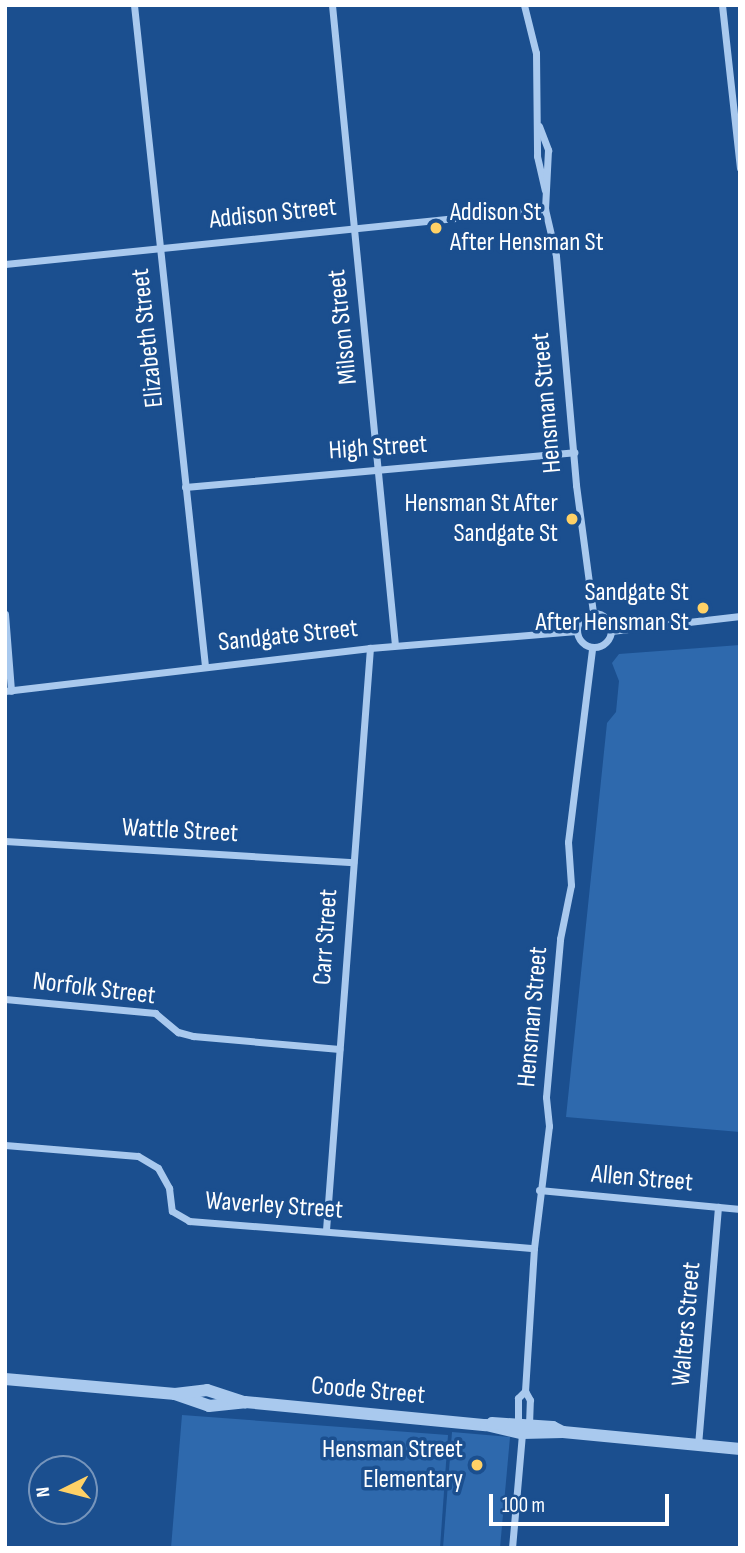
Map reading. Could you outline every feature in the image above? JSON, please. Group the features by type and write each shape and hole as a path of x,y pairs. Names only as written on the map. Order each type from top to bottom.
{"street":[{"name":"Elizabeth Street","path":"134,5 205,666"},
{"name":"Milson Street","path":"332,5 395,645"},
{"name":"Hensman Street","path":"524,5 536,53 539,126 537,156 556,256 574,452 593,612"},
{"path":"722,5 740,168"},
{"name":"Addison Street","path":"5,264 545,209"},
{"name":"High Street","path":"185,487 378,467 574,452"},
{"path":"593,612 604,616 611,631 607,642 592,648 583,644 576,631 579,620 593,612"},
{"path":"5,614 8,691"},
{"path":"611,631 740,616"},
{"name":"Sandgate Street","path":"8,691 395,645 576,631"},
{"name":"Carr Street","path":"326,1230 370,648"},
{"name":"Hensman Street","path":"512,1548 522,1427 530,1400 525,1391 539,1190 549,1126 546,1097 561,939 571,885 568,842 592,648"},
{"name":"Wattle Street","path":"5,841 353,862"},
{"name":"Norfolk Street","path":"5,999 155,1013 178,1032 194,1036 339,1049"},
{"name":"Waverley Street","path":"5,1145 138,1156 158,1168 169,1188 172,1211 189,1221 534,1248"},
{"name":"Allen Street","path":"539,1190 740,1209"},
{"name":"Walters Street","path":"698,1445 718,1207"},
{"name":"Coode Street","path":"5,1380 175,1394 209,1406 245,1402 740,1449"},
{"name":"Hensman Street","path":"522,1427 518,1398 525,1391"}],"shaded area":[{"path":"740,645 740,1132 566,1117 607,723 616,712 619,681 612,663 619,654"},
{"path":"182,1415 448,1435 440,1548 171,1548"},
{"path":"452,1432 510,1437 500,1548 443,1548"}],"place":[{"name":"Addison St After Hensman St","path":"436,228"},
{"name":"Hensman St After Sandgate St","path":"572,519"},
{"name":"Sandgate St After Hensman St","path":"703,608"},
{"name":"Hensman Street Elementary","path":"477,1465"}]}
